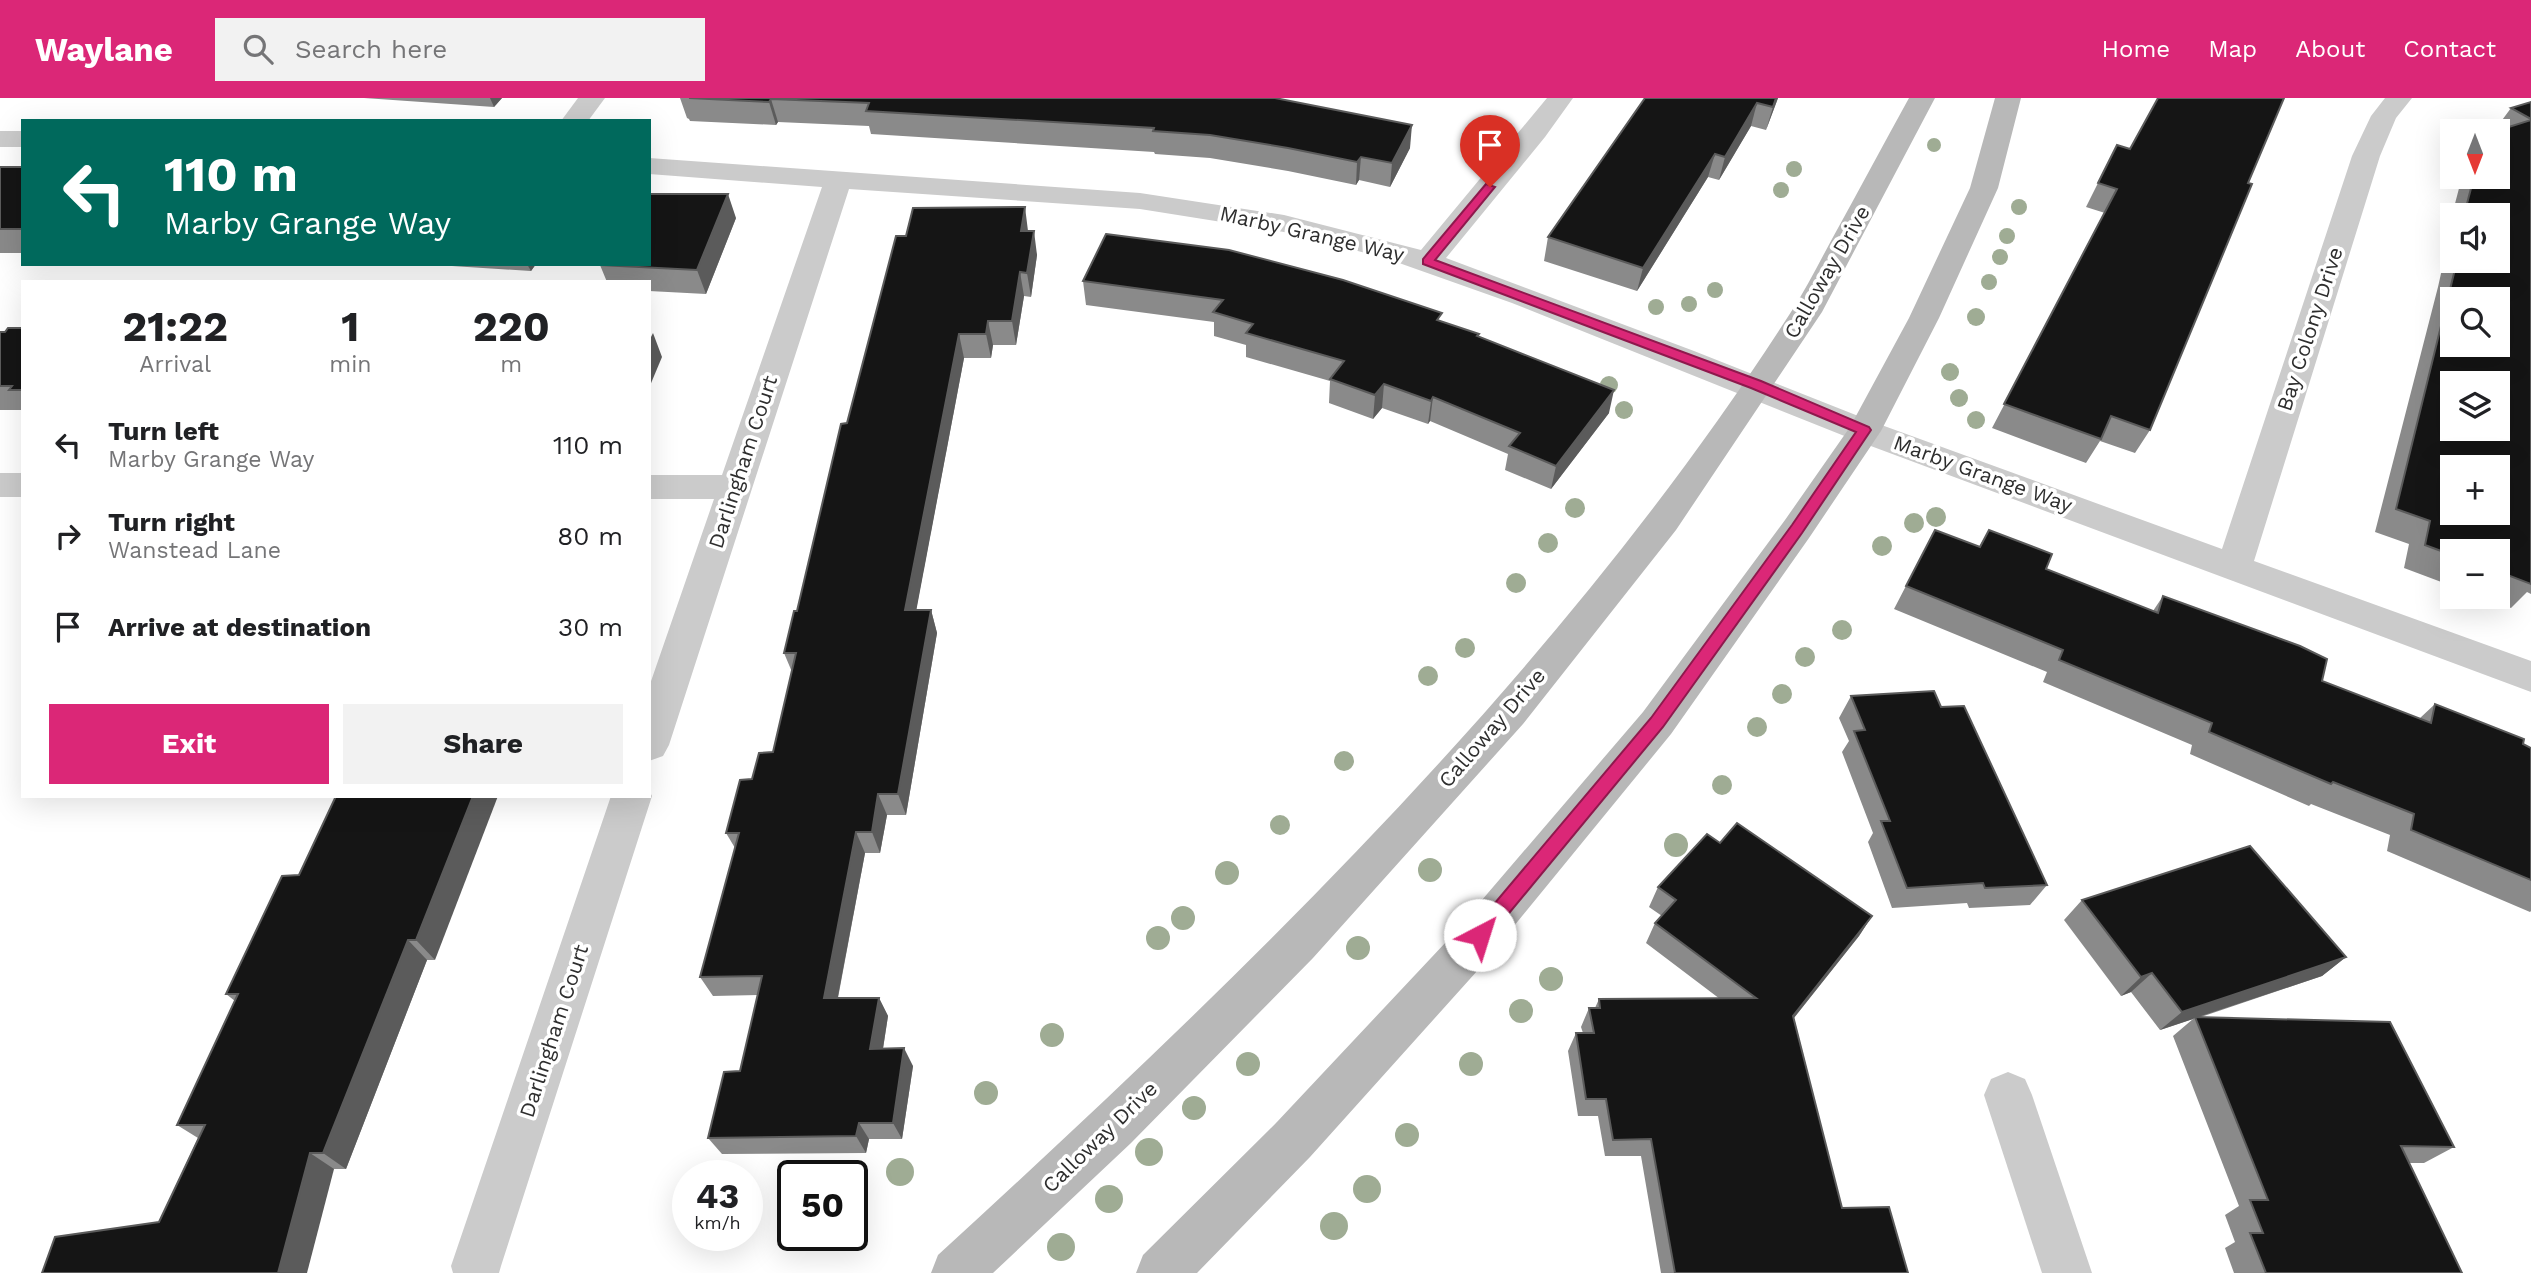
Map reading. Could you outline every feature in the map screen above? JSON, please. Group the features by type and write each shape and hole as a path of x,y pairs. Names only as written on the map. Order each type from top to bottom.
{"main road":[{"name":"Calloway Drive","path":"956,1273 1114,1126 1297,944 1509,713 1664,521 1807,312 1922,98"},
{"path":"1161,1273 1293,1140 1462,956 1657,723 1797,529 1864,430 1924,318 1984,188 2008,98"}],"street":[{"path":"576,119 592,98"},
{"path":"1427,262 1536,131 1560,98"},
{"name":"Bay Colony Drive","path":"2234,567 2366,156 2384,116 2399,98"},
{"path":"0,139 21,139"},
{"name":"Marby Grange Way","path":"651,166 1140,201 1213,210 1300,226 1427,262 1756,384 1864,430 2531,677"},
{"name":"Darlingham Court","path":"651,739 838,179"},
{"path":"0,485 21,485"},
{"path":"651,487 735,487"},
{"name":"Darlingham Court","path":"477,1266 631,798"},
{"path":"2008,1095 2067,1273"}],"building":[{"path":"689,98 1275,98 1412,125 1392,163 1361,157 1357,162 1210,135 1153,131 1154,128 866,111 869,103"},
{"path":"1645,98 1776,98 1773,107 1757,103 1725,157 1715,154 1643,268 1548,237"},
{"path":"2158,98 2284,98 2248,183 2252,184 2150,430 2111,416 2101,439 2004,404 2117,189 2098,183 2117,145 2130,149"},
{"path":"2531,102 2531,119 2511,108"},
{"path":"2531,120 2531,584 2510,576 2510,539 2440,539 2440,551 2425,545 2430,521 2396,509 2440,330 2440,357 2510,357 2510,287 2451,287 2454,273 2510,273 2510,203 2467,203 2471,189 2510,189 2510,127"},
{"path":"0,167 21,167 21,229 0,229"},
{"path":"651,194 728,194 697,270 619,266 651,266"},
{"path":"1025,207 1021,231 1034,231 1027,273 1020,272 1012,321 988,321 986,334 959,334 905,610 931,610 898,794 878,794 872,832 856,832 824,998 879,998 870,1049 904,1048 893,1123 859,1123 856,1136 708,1138 724,1072 740,1071 762,976 700,977 739,833 726,833 740,780 752,779 759,753 773,752 796,653 784,653 794,611 797,611 841,424 847,423 896,236 906,236 913,208"},
{"path":"1106,234 1229,250 1343,280 1442,313 1437,320 1479,334 1477,336 1614,390 1556,466 1509,446 1520,433 1433,397 1431,401 1384,384 1375,395 1330,379 1344,361 1246,333 1253,324 1213,312 1223,300 1083,281"},
{"path":"8,328 21,328 21,390 9,390 12,386 0,386 0,332 5,332"},
{"path":"1935,530 1980,547 1989,530 2052,554 2046,569 2158,613 2163,596 2300,646 2327,659 2322,681 2431,723 2435,704 2524,739 2523,744 2531,748 2531,880 2411,830 2414,814 2333,782 2331,784 2209,732 2212,723 2059,660 2063,650 1906,586"},
{"path":"1934,691 1941,707 1964,706 2047,885 1985,888 1983,883 1907,888 1881,821 1890,821 1854,731 1865,730 1851,696"},
{"path":"335,798 472,798 416,940 408,940 323,1153 310,1153 278,1273 42,1273 55,1237 159,1222 205,1125 177,1125 238,994 226,994 282,876 299,875"},
{"path":"1737,823 1872,916 1793,1016 1842,1208 1889,1207 1908,1273 1675,1273 1651,1139 1613,1140 1606,1099 1586,1099 1576,1033 1594,1033 1589,1008 1600,1008 1599,999 1756,998 1655,923 1676,900 1658,887 1707,834 1720,843"},
{"path":"2250,846 2346,957 2182,1012 2152,973 2141,977 2082,900"},
{"path":"2195,1017 2390,1022 2454,1147 2401,1146 2462,1273 2266,1273 2250,1233 2263,1233 2250,1200 2268,1200"}],"route":[{"path":"1480,935 1657,723 1797,529 1864,430 1756,384 1427,262 1490,187"}]}
